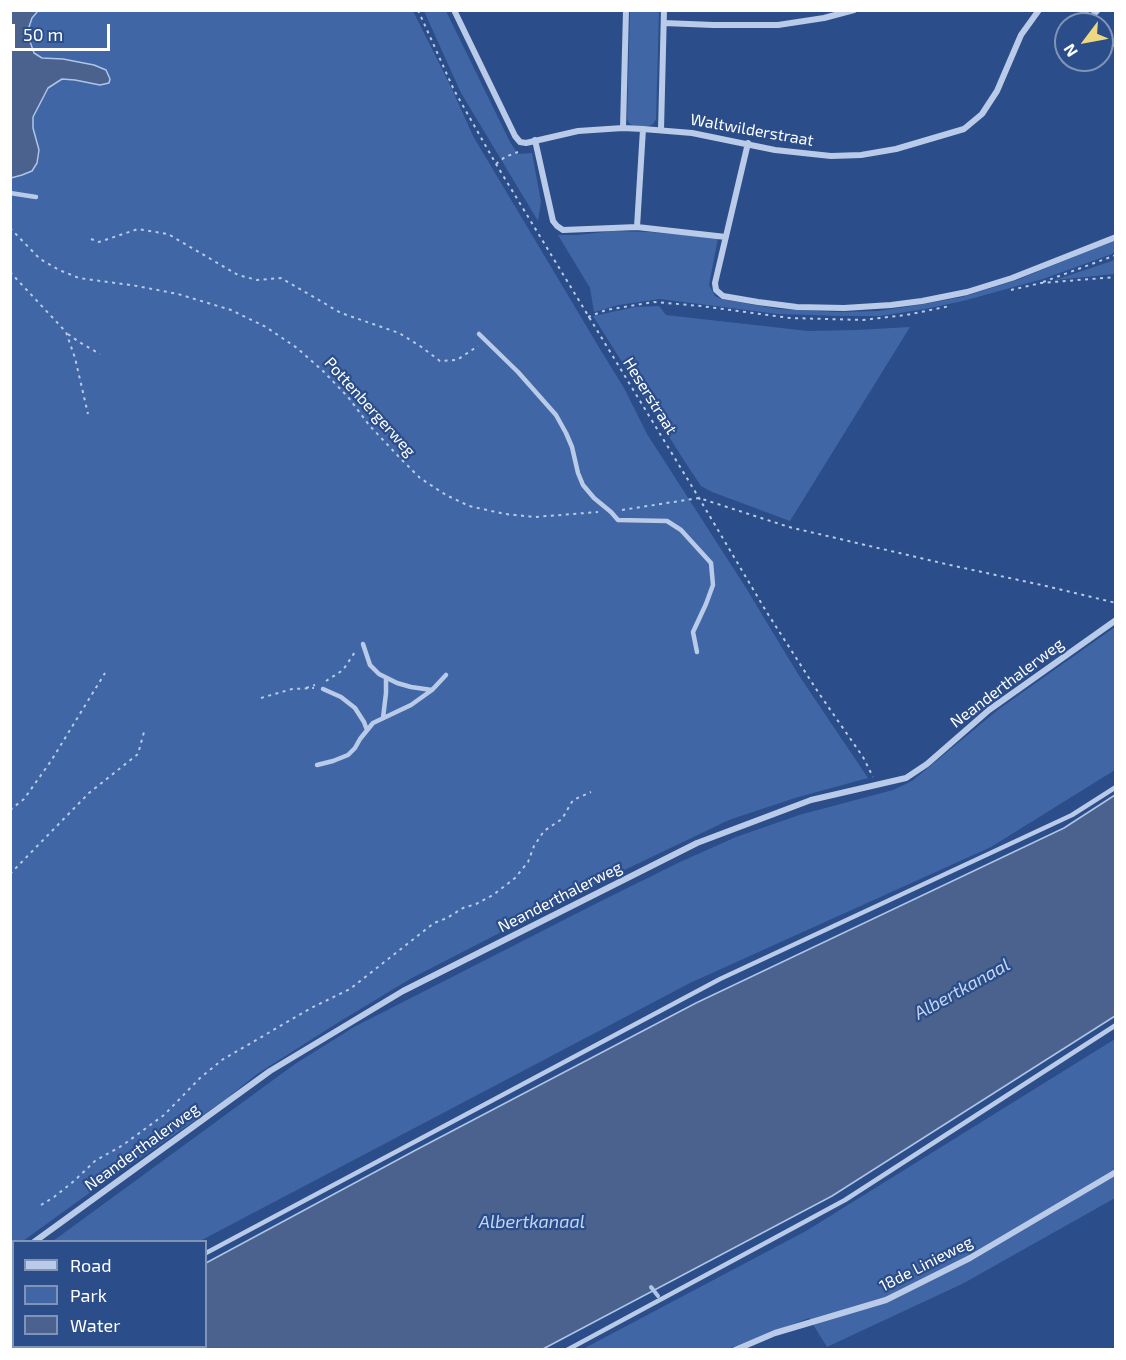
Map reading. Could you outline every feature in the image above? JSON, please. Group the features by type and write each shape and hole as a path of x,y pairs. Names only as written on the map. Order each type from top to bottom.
{"street":[{"path":"454,10 515,136 520,142 535,140 553,221 557,226 562,230 637,227 726,237"},
{"path":"623,128 626,10"},
{"path":"660,130 664,10"},
{"path":"664,23 778,25 824,18 854,10"},
{"name":"Waltwilderstraat","path":"535,140 578,131 623,128 692,132 776,150 831,156 861,155 896,149 964,129 982,114 997,91 1021,35 1039,10"},
{"path":"637,227 643,129"},
{"path":"748,143 715,283 716,290 723,296 797,307 844,308 901,304 967,292 1020,275 1116,237"},
{"name":"Neanderthalerweg","path":"37,1240 270,1071 403,991 697,843 811,801 906,778 927,764 988,710 1116,620"},
{"name":"18de Linieweg","path":"735,1350 775,1333 886,1300 970,1258 1116,1172"}],"lane":[{"path":"10,193 36,197"},
{"path":"479,334 518,372 556,415 572,447 583,485 594,498 618,520 667,521 681,530 711,564 712,585 693,632 697,652"},
{"path":"363,644 370,665 386,678 411,687 432,690"},
{"path":"317,765 348,755 373,723 411,705 432,690 446,675"},
{"path":"383,718 387,693 386,678"},
{"path":"323,689 341,697 356,708 366,730"},
{"path":"207,1252 720,979 1072,815 1116,787"},
{"path":"567,1350 845,1200 1116,1025"}],"path":[{"name":"Heserstraat","path":"418,10 454,90 496,164 766,611 863,757 876,785"},
{"path":"496,164 505,157"},
{"name":"Pottenbergerweg","path":"10,228 40,259 79,278 178,294 231,310 266,327 297,348 323,371 348,397 369,425 420,478 446,495 469,506 505,514 535,517 611,512 699,498"},
{"path":"91,239 99,242 138,229 168,234 238,275 257,280 281,278 341,313 399,333 440,361 457,360 485,341"},
{"path":"1116,255 1041,283 1116,277"},
{"path":"10,272 66,332 100,354"},
{"path":"66,332 75,358 88,414"},
{"path":"699,498 789,527 1116,603"},
{"path":"324,682 343,670 363,644"},
{"path":"10,810 24,799 51,761 105,673"},
{"path":"306,688 315,685"},
{"path":"261,698 292,689 323,689"},
{"path":"10,874 89,794 138,754 144,732"},
{"path":"41,1205 74,1181 95,1161 123,1145 164,1115 200,1078 222,1060 311,1008 350,989 434,923 493,895 514,878 528,862 534,846 544,831 562,819 573,800 591,792"}],"green space":[{"path":"11,11 413,11 473,136 624,388 647,434 798,674 868,778 795,798 729,820 591,886 410,979 257,1074 226,1099 24,1240 12,1240 11,1250"},
{"path":"424,11 446,11 510,142 518,154 532,153 541,202 538,221 461,93"},
{"path":"630,11 659,11 656,119 649,126 633,126 627,119"},
{"path":"613,231 718,238 709,285 715,296 778,309 838,312 879,311 962,297 1017,280 1115,240 1116,251 1043,279 963,301 880,316 778,314 660,299 619,305 594,312 590,288 558,235"},
{"path":"1115,258 1115,274 1055,280 1112,261"},
{"path":"659,306 666,315 808,331 910,327 790,521 701,486 593,316 635,307"},
{"path":"1115,627 1115,770 991,847 690,983 202,1240 54,1240 295,1064 354,1027 599,902 736,837 799,815 893,790 912,781 999,709"},
{"path":"1115,1039 1115,1198 964,1283 827,1347 809,1318 728,1349 581,1350 806,1231"}],"water":[{"path":"11,10 38,11 32,18 27,33 34,53 42,58 63,59 94,65 106,70 110,79 109,83 100,85 62,79 48,88 33,117 33,128 39,150 37,163 32,171 11,178"},
{"name":"Albertkanaal","path":"1115,795 1115,1016 832,1196 543,1349 43,1349 207,1348 207,1262 696,1003 1064,828"}],"waterway":[{"path":"651,1287 658,1296"}]}
